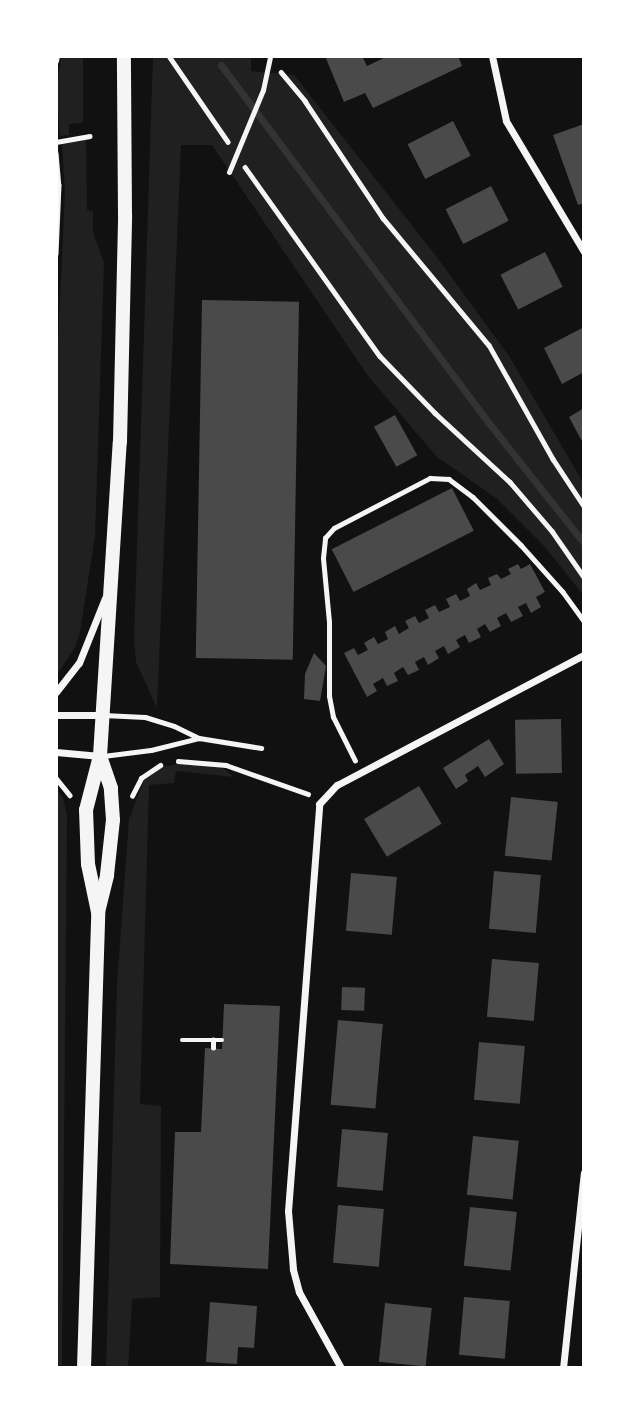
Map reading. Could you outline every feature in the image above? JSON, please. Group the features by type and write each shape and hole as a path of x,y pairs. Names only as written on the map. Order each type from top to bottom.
{"main road":[{"path":"99,912 88,864 86,810 100,756 120,442 125,215 124,56"},
{"path":"84,1368 99,912 107,875 113,820 111,788 100,756"}],"street":[{"path":"492,56 506,121 514,140 584,252"},
{"path":"56,692 79,663 113,574"},
{"path":"341,1368 299,1292 293,1269 288,1211 321,799 337,785 584,655"},
{"path":"56,715 103,715"},
{"path":"56,752 100,756"},
{"path":"563,1368 584,1172"}],"lane":[{"path":"229,172 246,138 263,90 270,58"},
{"path":"103,715 158,720 199,738 261,748"},
{"path":"100,756 151,750 199,738"}],"path":[{"path":"169,56 380,356 435,413 510,482 552,531 584,577"},
{"path":"270,58 305,101 383,218 489,345 553,459 584,506"},
{"path":"56,142 89,136"},
{"path":"56,153 56,254"},
{"path":"361,772 333,718 328,696 329,622 323,558 325,538 334,528 430,478 449,479 473,497 521,545 584,621"},
{"path":"175,761 226,765 321,799"},
{"path":"131,802 141,778 166,762"},
{"path":"56,778 65,788 71,803"},
{"path":"182,1040 222,1040"},
{"path":"213,1040 213,1048"}],"shaded area":[{"path":"153,56 251,56 251,71 294,75 436,256 509,356 584,484 584,596 545,547 496,498 437,457 368,376 212,145 181,145 157,708 136,662 134,639"},
{"path":"61,58 83,58 83,123 69,124 69,135 60,136 56,89"},
{"path":"86,140 87,210 93,211 93,232 104,263 95,536 80,632 75,647 56,676 56,386 65,193 62,143"},
{"path":"183,763 221,767 234,777 176,771 174,783 149,785 140,1104 161,1106 160,1297 132,1299 128,1368 106,1368 117,984 129,819 144,780 158,768"},
{"path":"56,789 63,797 67,815 62,1368 56,1368"}],"building":[{"path":"325,56 362,56 367,66 388,56 458,56 462,66 373,108 365,93 344,102"},
{"path":"453,121 471,156 425,179 408,144"},
{"path":"584,124 584,203 578,205 553,135"},
{"path":"491,186 509,221 463,244 446,209"},
{"path":"545,252 563,287 518,309 500,275"},
{"path":"202,300 299,302 293,660 196,658"},
{"path":"584,327 584,372 562,384 544,348"},
{"path":"584,408 584,445 569,417"},
{"path":"395,415 417,455 396,467 374,427"},
{"path":"452,488 474,531 354,592 332,549"},
{"path":"518,564 521,569 530,564 545,592 536,597 541,607 531,613 526,603 518,607 523,616 511,622 506,613 497,618 501,626 490,632 485,624 477,629 481,637 469,643 465,635 456,640 460,647 448,654 444,646 435,651 439,658 428,665 424,657 415,662 419,670 408,675 403,667 394,673 398,681 387,686 383,678 373,684 377,691 367,697 344,653 354,648 358,655 368,650 364,643 374,637 378,644 388,639 385,632 395,626 399,634 409,628 405,621 415,616 419,623 429,618 425,610 435,605 439,612 450,607 446,599 456,594 460,601 470,596 467,589 476,583 480,590 491,585 488,578 497,574 501,579 511,574 508,569"},
{"path":"314,653 326,666 320,701 304,699 305,674"},
{"path":"561,719 562,773 516,774 515,720"},
{"path":"489,739 504,764 485,777 478,766 465,775 468,781 456,789 443,768"},
{"path":"419,786 442,824 387,857 364,819"},
{"path":"511,797 558,802 552,861 505,856"},
{"path":"494,871 541,875 536,933 489,929"},
{"path":"351,873 397,877 392,935 346,931"},
{"path":"492,959 539,963 534,1021 487,1017"},
{"path":"342,987 365,988 364,1011 341,1010"},
{"path":"224,1004 280,1006 268,1269 170,1264 175,1132 201,1132 205,1048 222,1049"},
{"path":"338,1020 383,1024 375,1109 331,1105"},
{"path":"479,1042 525,1046 520,1104 474,1100"},
{"path":"342,1129 388,1133 383,1191 337,1187"},
{"path":"473,1136 519,1141 513,1199 467,1195"},
{"path":"338,1205 384,1209 379,1267 333,1263"},
{"path":"470,1207 517,1212 511,1271 464,1266"},
{"path":"464,1297 510,1301 505,1359 459,1355"},
{"path":"210,1302 257,1306 254,1348 238,1347 237,1364 206,1362"},
{"path":"385,1303 432,1308 426,1367 379,1362"}],"waterway":[{"path":"221,65 488,422 584,543"}]}
